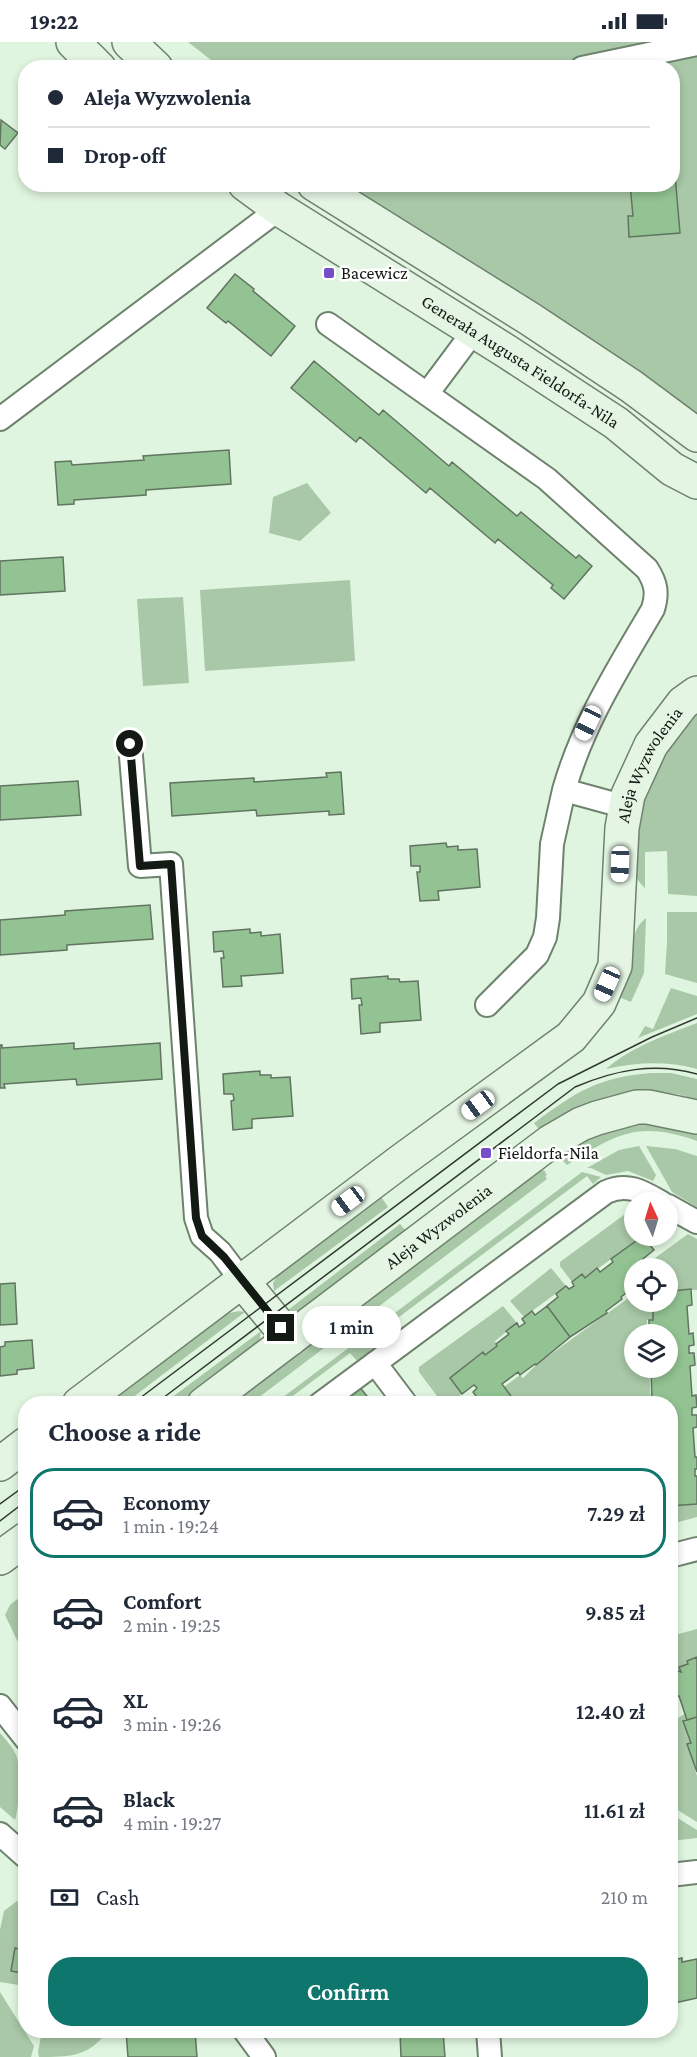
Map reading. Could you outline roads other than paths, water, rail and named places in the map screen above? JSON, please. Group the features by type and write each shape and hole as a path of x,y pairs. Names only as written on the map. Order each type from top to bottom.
{"main road":[{"path":"73,42 91,60"},
{"path":"129,42 148,60"},
{"name":"Generała Augusta Fieldorfa-Nila","path":"256,192 279,209 616,423 685,476 697,504"},
{"path":"327,192 530,319 631,386 697,435"},
{"name":"Aleja Wyzwolenia","path":"90,1396 401,1161 571,1037 599,1003 615,966 622,828 628,795 651,745 683,703 697,693"},
{"name":"Aleja Wyzwolenia","path":"215,1396 550,1142 581,1125 638,1107 697,1117"},
{"path":"242,1281 290,1339"},
{"path":"0,1464 18,1450"},
{"path":"0,1558 18,1545"}],"street":[{"path":"620,60 697,44"},
{"path":"0,419 279,209"},
{"path":"328,324 547,479 646,569 654,580 657,596 653,609 595,709 581,738 564,790 552,844 548,918 537,955 487,1005"},
{"path":"427,394 474,331"},
{"path":"130,744 140,866 171,864 196,1218 202,1236 220,1252 242,1281"},
{"path":"564,790 626,807"},
{"path":"331,1396 606,1192 616,1187 629,1187 643,1192"},
{"path":"678,1212 697,1222"},
{"path":"375,1363 400,1396"},
{"path":"678,1554 697,1549"},
{"path":"0,1706 18,1729"},
{"path":"0,1834 18,1850"},
{"path":"678,1874 697,1872"},
{"path":"250,2038 264,2057"},
{"path":"489,2038 490,2057"}],"tram line":[{"path":"143,1396 558,1084 652,1037 697,1018"},
{"path":"166,1396 575,1087 620,1072 650,1068 681,1070 697,1074"},
{"path":"0,1504 18,1491"},
{"path":"0,1521 18,1507"}],"place":[{"name":"Bacewicz","path":"329,273"},
{"name":"Fieldorfa-Nila","path":"486,1153"}]}
